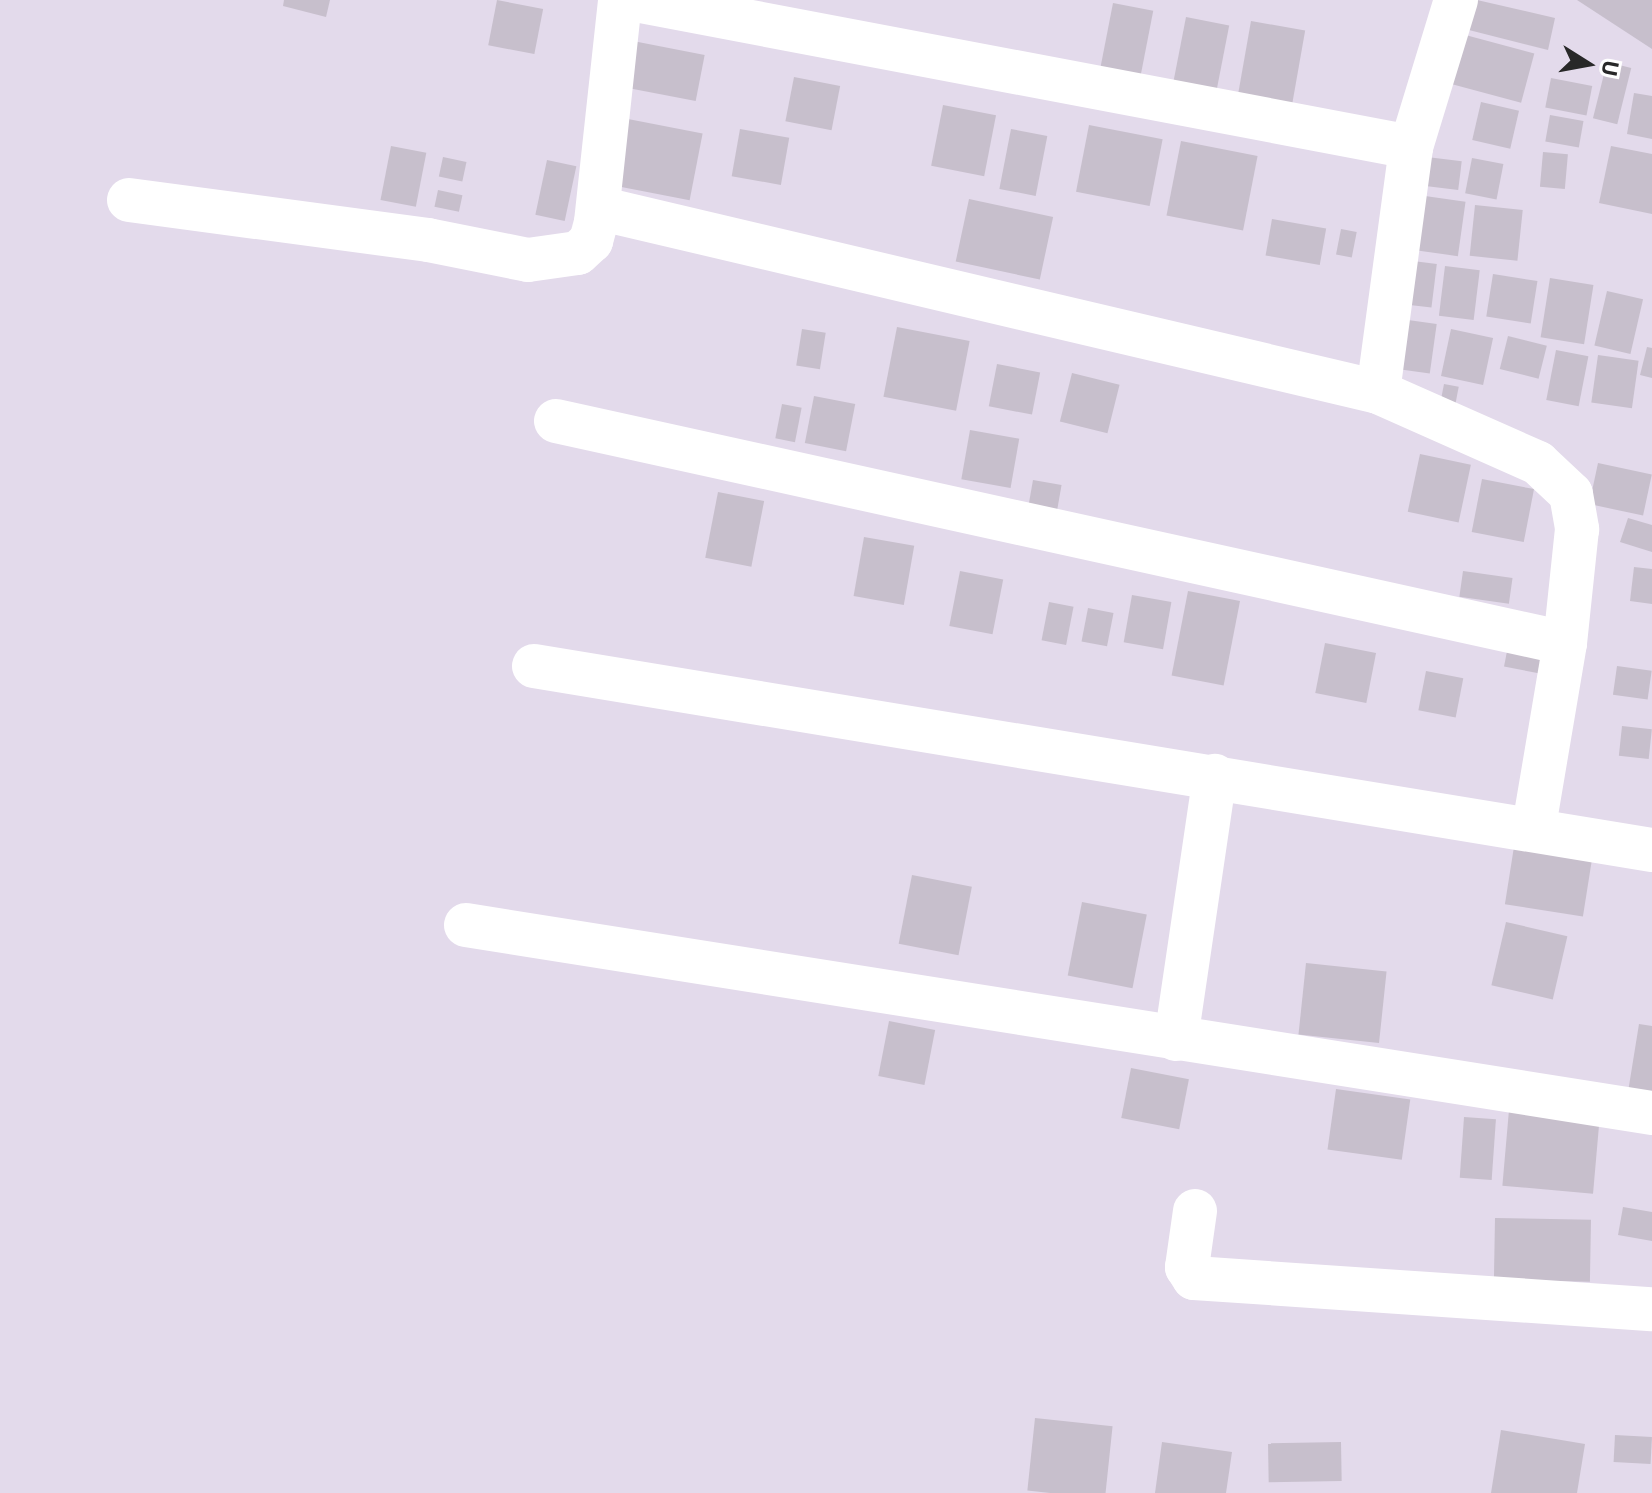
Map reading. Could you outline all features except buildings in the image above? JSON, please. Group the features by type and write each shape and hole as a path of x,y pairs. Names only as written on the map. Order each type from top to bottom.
{"street":[{"path":"129,200 549,260 586,247 598,208 620,0"},
{"path":"635,0 1411,147"},
{"path":"1378,392 1411,147 1456,0"},
{"path":"598,208 1378,392 1538,463 1559,477 1571,494 1577,529 1565,643 1534,827"},
{"path":"556,421 1565,643"},
{"path":"534,666 1534,827 1652,850"},
{"path":"1176,1039 1215,776"},
{"path":"466,925 1652,1113"},
{"path":"1195,1211 1187,1267 1194,1278 1652,1309"}]}
